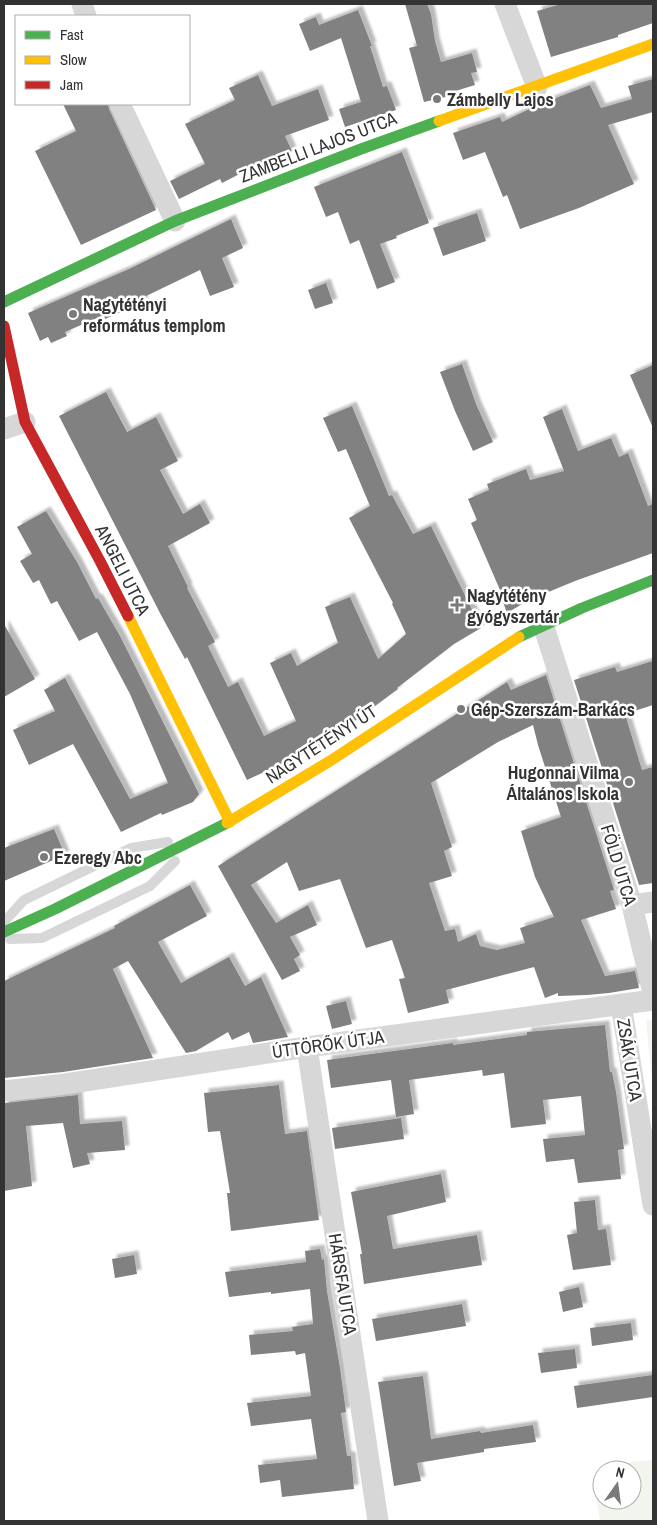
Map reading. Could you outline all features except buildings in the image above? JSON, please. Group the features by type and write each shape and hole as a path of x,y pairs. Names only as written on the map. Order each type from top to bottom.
{"street":[{"path":"505,4 537,87"},
{"name":"ZAMBELLI LAJOS UTCA","path":"4,302 175,221 361,149 653,44"},
{"path":"120,105 175,221"},
{"name":"ANGELI UTCA","path":"4,326 25,422 100,561 230,822"},
{"path":"4,429 25,422"},
{"name":"NAGYTÉTÉNYI ÚT","path":"4,932 55,909 230,822 330,762 512,641 543,624 586,605 653,580"},
{"name":"FÖLD UTCA","path":"543,624 632,904 653,993"},
{"path":"632,904 653,902"},
{"name":"ÚTTÖRŐK ÚTJA","path":"4,1091 65,1084 307,1047 653,1000"},
{"name":"ZSÁK UTCA","path":"621,1004 653,1205"},
{"name":"HÁRSFA UTCA","path":"307,1047 378,1521"}],"lane":[{"path":"4,922 24,900 131,848 199,837"},
{"path":"4,939 42,938 150,886 199,837"}],"shaded area":[{"path":"653,1020 653,1090 646,1021"},
{"path":"653,1460 653,1521 600,1521 598,1510 642,1510 642,1461"}],"traffic: fast":[{"path":"4,302 175,221 439,121"},
{"path":"519,637 582,608 653,580"},
{"path":"4,932 55,909 227,823"}],"traffic: slow":[{"path":"439,121 653,44"},
{"path":"128,616 230,822"},
{"path":"227,823 330,761 519,637"}],"traffic: jam":[{"path":"4,326 25,422 128,616"}],"place":[{"name":"Zámbelly Lajos","path":"437,99"},
{"name":"Nagytétényi református templom","path":"73,314"},
{"name":"Nagytétény gyógyszertár","path":"457,605"},
{"name":"Gép-Szerszám-Barkács","path":"461,709"},
{"name":"Hugonnai Vilma Általános Iskola","path":"629,782"},
{"name":"Ezeregy Abc","path":"44,857"}]}
